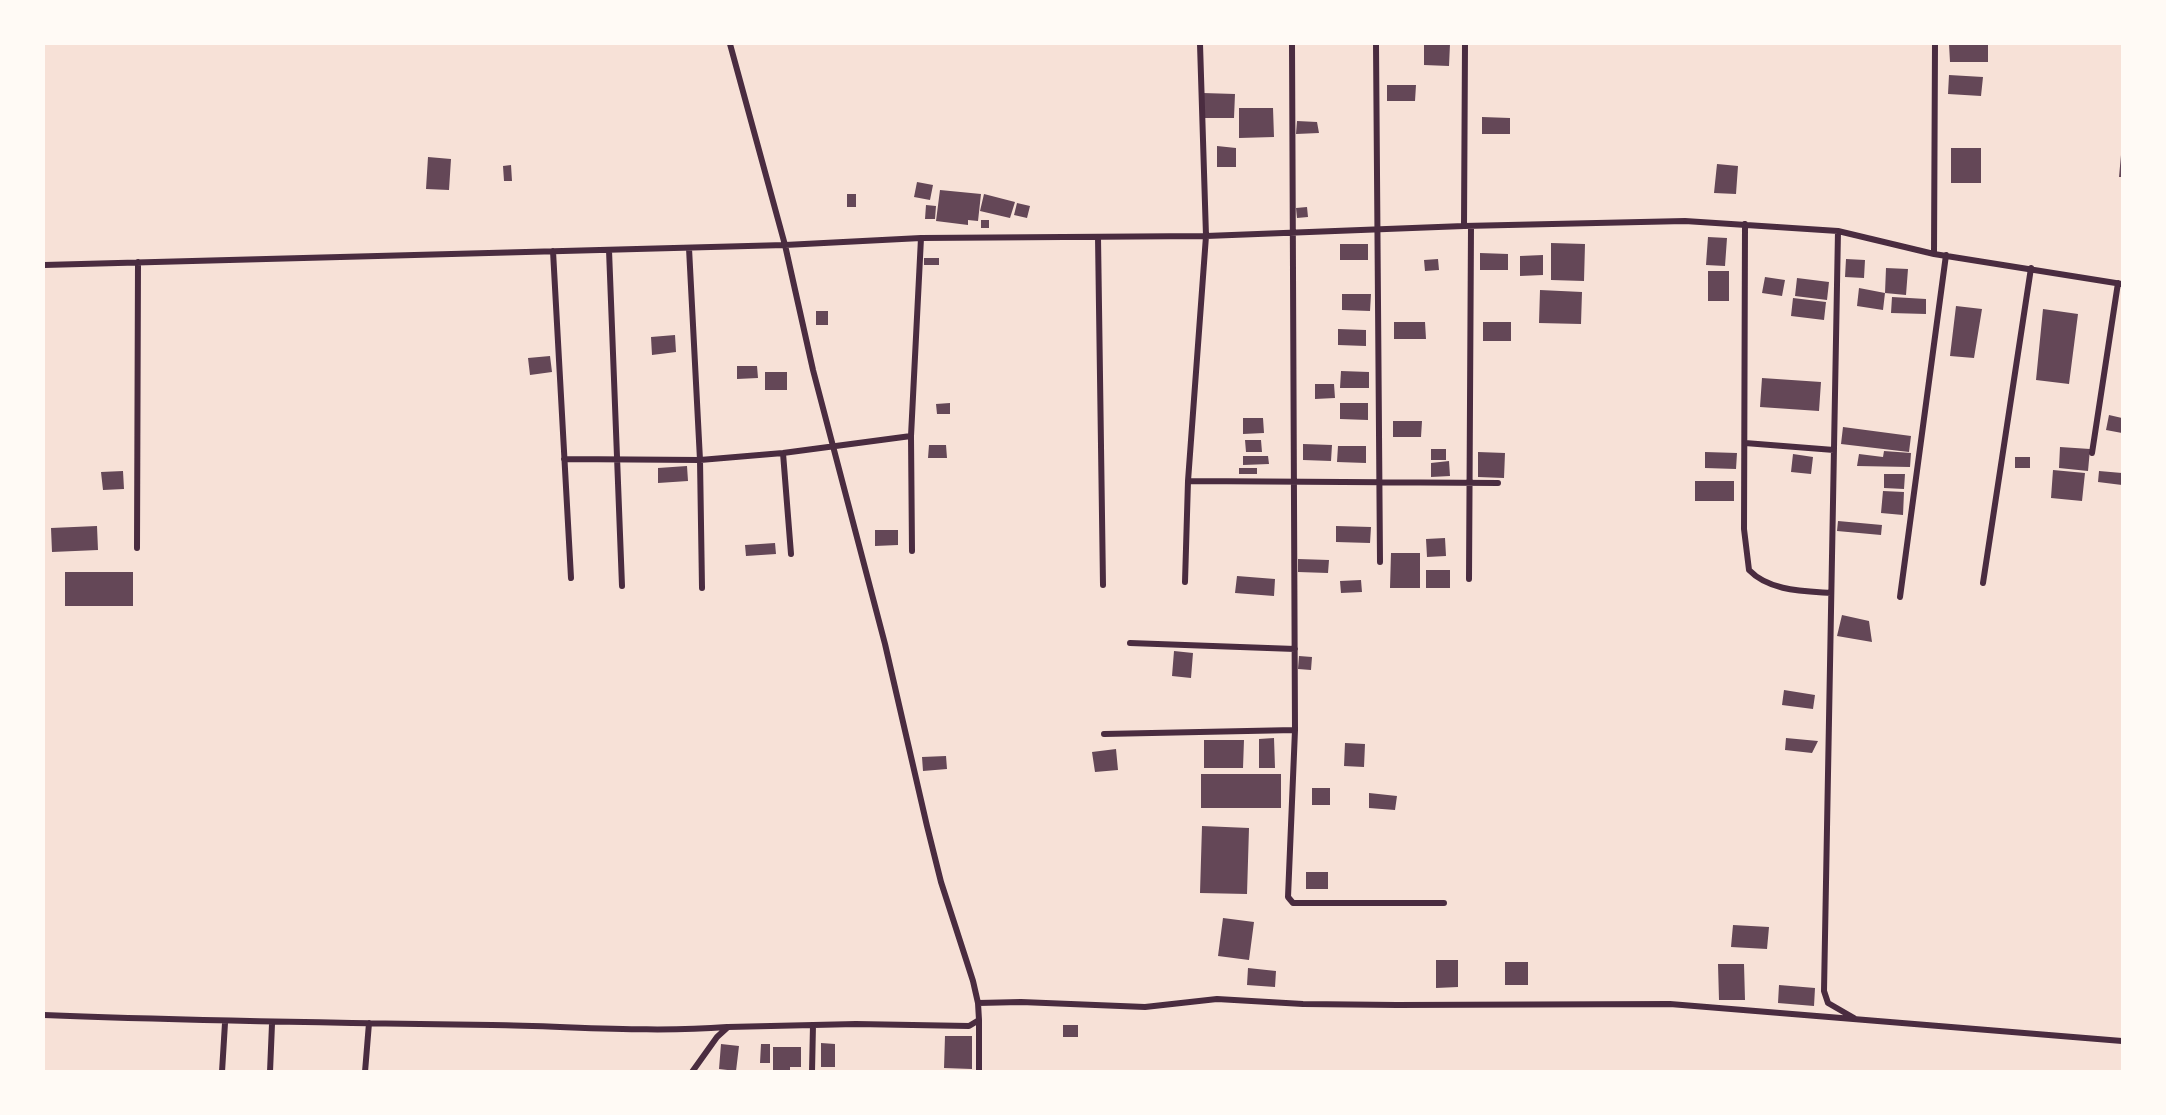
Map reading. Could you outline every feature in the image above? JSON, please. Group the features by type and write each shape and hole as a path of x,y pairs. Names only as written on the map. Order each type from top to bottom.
{"street":[{"path":"730,44 785,245 833,446 885,644 941,882 978,1003 979,1071"},
{"path":"1185,582 1188,481 1206,236 1200,44"},
{"path":"1293,44 1295,730 1289,900 1293,903 1444,903"},
{"path":"1376,44 1380,562"},
{"path":"1465,44 1471,483 1469,579"},
{"path":"1934,254 1935,44"},
{"path":"44,265 689,248 921,238 1206,236 1467,226 1685,221 1838,231 1934,254 2120,283 2092,453"},
{"path":"1745,224 1744,530 1749,570 1765,582 1794,590 1831,593"},
{"path":"1838,231 1824,991 1828,1003 1855,1019"},
{"path":"1098,237 1103,585"},
{"path":"912,551 911,436 921,238"},
{"path":"689,248 700,460 702,588"},
{"path":"609,250 622,586"},
{"path":"552,251 571,578"},
{"path":"1900,597 1946,255"},
{"path":"137,548 138,262"},
{"path":"1983,583 2031,268"},
{"path":"564,459 700,460 783,453 911,436"},
{"path":"1745,443 1834,450"},
{"path":"783,453 791,554"},
{"path":"1188,481 1498,483"},
{"path":"1130,643 1295,649"},
{"path":"1104,734 1295,730"},
{"path":"978,1003 1021,1002 1144,1007 1217,999 1338,1005 1670,1004 2122,1041"},
{"path":"44,1015 225,1023 608,1027 683,1031 728,1027 813,1025 969,1026 979,1020"},
{"path":"222,1071 225,1023"},
{"path":"365,1071 369,1023"},
{"path":"270,1071 273,1024"},
{"path":"812,1071 813,1025"},
{"path":"692,1071 717,1037 728,1027"}],"building":[{"path":"1424,44 1450,44 1449,66 1424,65"},
{"path":"1949,44 1988,45 1988,62 1950,62"},
{"path":"1949,75 1983,77 1981,96 1948,94"},
{"path":"1387,85 1416,85 1415,101 1387,101"},
{"path":"1203,93 1235,94 1234,118 1203,118"},
{"path":"1239,108 1273,108 1274,137 1239,138"},
{"path":"1482,117 1510,118 1510,134 1482,134"},
{"path":"1297,121 1317,122 1319,133 1296,134"},
{"path":"1217,146 1236,148 1236,167 1217,167"},
{"path":"1951,148 1981,148 1981,183 1951,183"},
{"path":"2121,155 2122,177 2119,177"},
{"path":"428,157 451,159 449,190 426,189"},
{"path":"1717,164 1738,166 1736,194 1714,193"},
{"path":"511,165 512,181 504,181 503,166"},
{"path":"917,182 933,185 930,200 914,197"},
{"path":"940,190 981,194 978,221 968,220 968,225 936,221"},
{"path":"847,194 856,194 856,207 847,207"},
{"path":"984,194 1015,202 1010,218 980,211"},
{"path":"1017,203 1030,206 1027,218 1014,215"},
{"path":"926,205 936,206 935,219 925,219"},
{"path":"1307,207 1308,217 1297,218 1296,208"},
{"path":"981,220 989,220 989,228 981,228"},
{"path":"1708,237 1727,238 1725,266 1706,265"},
{"path":"1551,243 1585,244 1584,281 1551,280"},
{"path":"1340,244 1368,244 1368,260 1340,260"},
{"path":"1480,253 1508,254 1508,270 1480,270"},
{"path":"1543,255 1543,275 1520,276 1520,256"},
{"path":"924,258 939,258 939,265 924,265"},
{"path":"1438,259 1439,270 1425,271 1424,260"},
{"path":"1846,259 1865,260 1864,278 1845,277"},
{"path":"1886,268 1908,269 1906,295 1885,293"},
{"path":"1708,271 1729,271 1729,301 1708,301"},
{"path":"1765,277 1785,280 1782,296 1762,293"},
{"path":"1797,278 1829,282 1827,300 1795,296"},
{"path":"1859,288 1885,293 1883,310 1857,306"},
{"path":"1540,290 1582,292 1581,324 1539,323"},
{"path":"1342,294 1371,294 1370,311 1342,310"},
{"path":"1892,297 1926,299 1926,314 1891,313"},
{"path":"1793,298 1826,302 1824,320 1791,316"},
{"path":"1956,306 1982,309 1974,358 1950,356"},
{"path":"2043,309 2078,314 2069,384 2036,380"},
{"path":"816,311 828,311 828,325 816,325"},
{"path":"1394,322 1425,322 1426,339 1394,339"},
{"path":"1483,322 1511,322 1511,341 1483,341"},
{"path":"1338,329 1366,330 1366,346 1338,345"},
{"path":"675,335 676,352 652,355 651,337"},
{"path":"550,356 552,372 530,375 528,358"},
{"path":"737,366 757,366 758,378 737,379"},
{"path":"1341,371 1369,372 1369,388 1340,388"},
{"path":"765,372 787,372 787,390 765,390"},
{"path":"1762,378 1821,382 1819,411 1760,407"},
{"path":"1315,384 1334,384 1335,398 1315,399"},
{"path":"950,403 950,414 937,414 936,404"},
{"path":"1340,403 1368,403 1368,420 1340,419"},
{"path":"2109,415 2122,418 2122,433 2106,430"},
{"path":"1243,418 1263,418 1264,433 1243,434"},
{"path":"1393,421 1422,421 1421,437 1393,437"},
{"path":"1843,427 1911,436 1909,452 1841,444"},
{"path":"1245,440 1261,440 1262,452 1246,452"},
{"path":"1303,444 1332,445 1331,461 1303,460"},
{"path":"929,445 946,445 947,458 928,458"},
{"path":"1338,446 1366,446 1366,463 1337,462"},
{"path":"2060,447 2090,449 2088,471 2059,468"},
{"path":"1431,449 1446,449 1446,460 1431,460"},
{"path":"1884,451 1911,453 1910,467 1857,466 1859,454 1883,457"},
{"path":"1478,452 1505,453 1504,478 1478,477"},
{"path":"1705,452 1737,453 1736,469 1705,468"},
{"path":"1793,454 1813,457 1811,474 1791,472"},
{"path":"1243,456 1268,456 1269,464 1243,465"},
{"path":"2015,457 2030,457 2030,468 2015,468"},
{"path":"1449,461 1450,476 1431,477 1431,463"},
{"path":"687,466 688,481 658,483 658,468"},
{"path":"1239,468 1257,468 1257,474 1239,474"},
{"path":"2053,470 2085,473 2082,501 2051,498"},
{"path":"123,471 124,489 103,490 101,472"},
{"path":"2099,471 2122,473 2122,485 2098,482"},
{"path":"1884,474 1905,474 1904,489 1884,488"},
{"path":"1695,481 1734,481 1734,501 1695,501"},
{"path":"1883,491 1904,492 1903,515 1881,513"},
{"path":"1838,521 1882,525 1881,535 1837,531"},
{"path":"97,526 98,550 52,552 51,528"},
{"path":"1336,526 1371,527 1370,543 1336,542"},
{"path":"875,530 898,530 898,545 875,546"},
{"path":"1445,538 1446,556 1427,557 1426,539"},
{"path":"775,543 776,554 746,556 745,545"},
{"path":"1391,553 1420,553 1420,588 1390,588"},
{"path":"1298,559 1329,560 1328,573 1298,572"},
{"path":"1426,570 1450,570 1450,588 1426,588"},
{"path":"65,572 133,572 133,606 65,606"},
{"path":"1237,576 1275,579 1274,596 1235,593"},
{"path":"1361,580 1362,592 1341,593 1340,581"},
{"path":"1842,615 1869,621 1872,642 1837,636"},
{"path":"1174,651 1193,653 1191,678 1172,676"},
{"path":"1299,656 1312,657 1311,670 1298,669"},
{"path":"1784,690 1815,695 1813,709 1782,705"},
{"path":"1274,738 1275,768 1259,768 1259,739"},
{"path":"1786,738 1818,741 1812,753 1785,750"},
{"path":"1204,740 1244,740 1243,768 1204,768"},
{"path":"1345,743 1365,744 1364,767 1344,766"},
{"path":"1116,749 1118,770 1095,772 1092,752"},
{"path":"946,756 947,769 923,771 922,757"},
{"path":"1201,774 1281,774 1281,808 1201,808"},
{"path":"1312,788 1330,788 1330,805 1312,805"},
{"path":"1369,793 1397,796 1395,810 1369,808"},
{"path":"1202,826 1249,828 1247,894 1200,893"},
{"path":"1306,872 1328,872 1328,889 1306,889"},
{"path":"1223,918 1254,922 1249,960 1218,956"},
{"path":"1733,925 1769,927 1767,949 1731,947"},
{"path":"1436,960 1458,960 1458,987 1436,988"},
{"path":"1505,962 1528,962 1528,985 1505,985"},
{"path":"1718,964 1744,964 1745,1000 1719,1000"},
{"path":"1248,968 1276,971 1275,987 1247,985"},
{"path":"1779,985 1815,988 1814,1006 1778,1003"},
{"path":"1063,1025 1078,1025 1078,1037 1063,1037"},
{"path":"945,1036 972,1036 972,1069 944,1068"},
{"path":"821,1043 835,1044 835,1067 821,1067"},
{"path":"721,1044 739,1046 736,1071 719,1069"},
{"path":"761,1044 770,1044 770,1063 760,1063"},
{"path":"773,1047 801,1047 801,1067 790,1067 790,1072 773,1072"}]}
